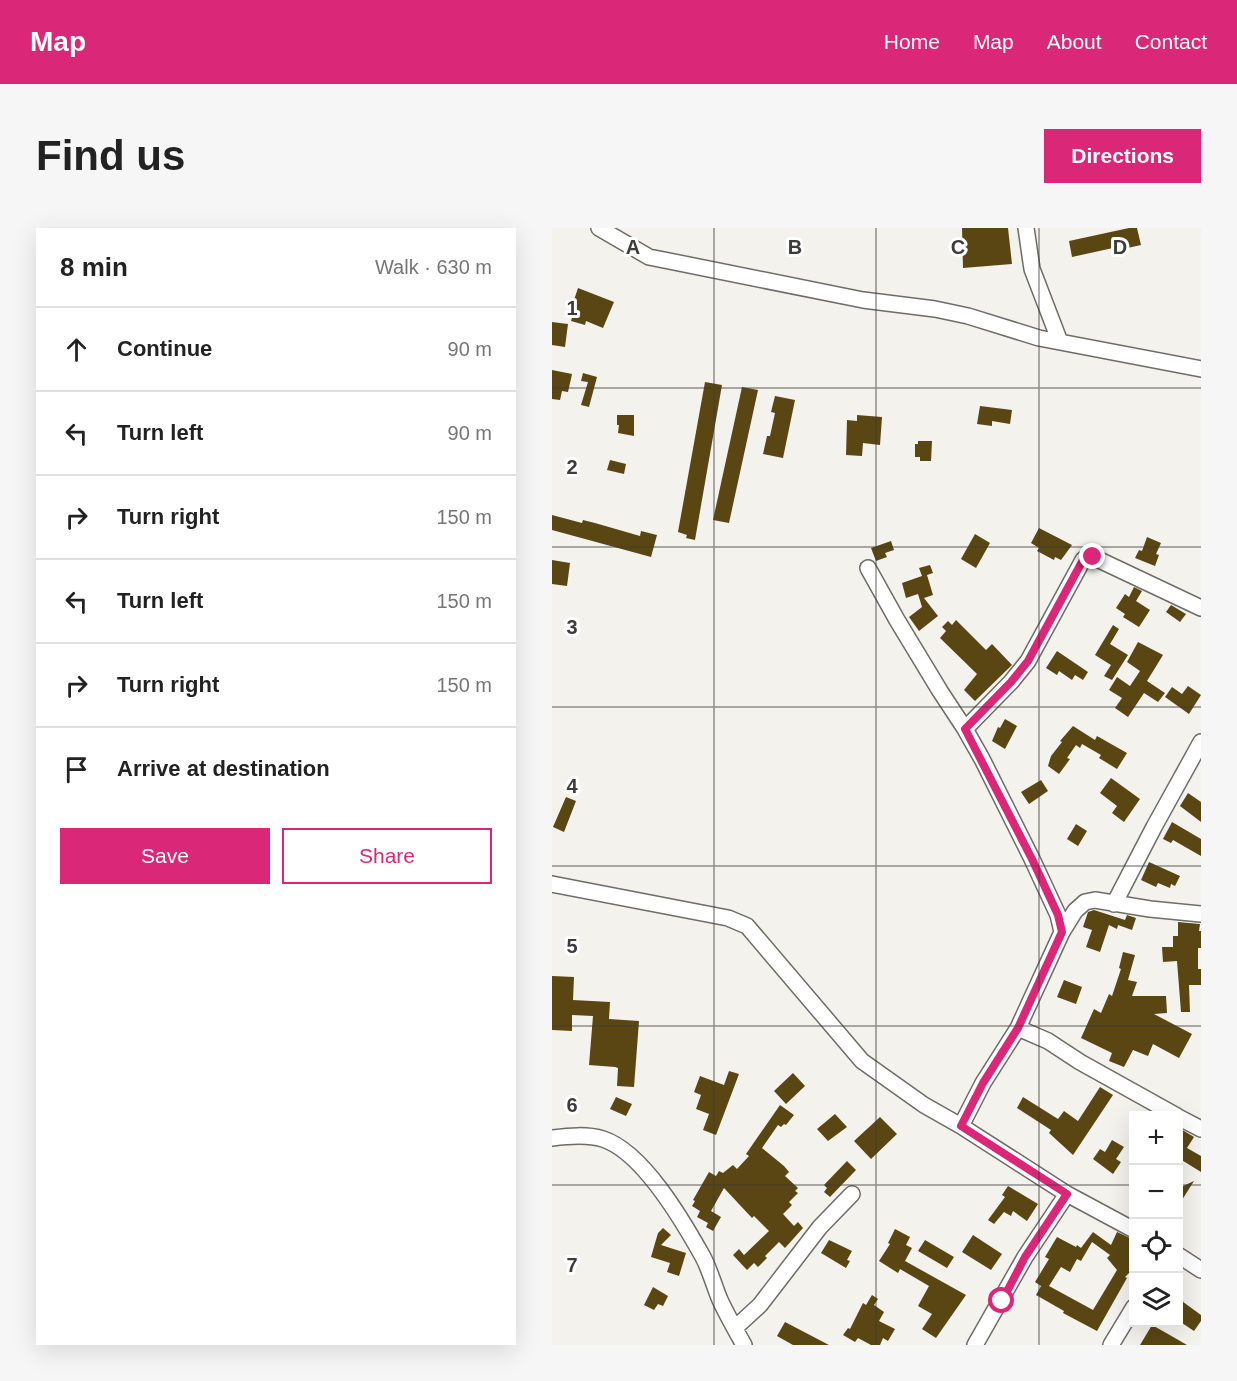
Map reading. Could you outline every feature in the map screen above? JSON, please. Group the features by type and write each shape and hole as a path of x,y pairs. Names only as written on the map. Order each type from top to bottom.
{"street":[{"path":"599,228 649,257 863,300 934,309 968,316 1039,338 1201,369"},
{"path":"1026,228 1032,269 1060,342"},
{"path":"965,729 1011,682 1028,661 1083,560 1087,557 1093,557 1201,608"},
{"path":"868,568 940,691 965,729 1032,859 1058,915 1062,932"},
{"path":"1114,904 1201,742"},
{"path":"552,884 728,918 747,926 862,1060 924,1105 1067,1194 1129,1227"},
{"path":"961,1126 983,1083 1018,1028 1062,932 1075,911 1085,902 1095,900 1201,914"},
{"path":"1018,1028 1048,1041 1080,1062 1169,1111"},
{"path":"1183,1119 1201,1129"},
{"path":"552,1138 573,1136 603,1139 626,1152 643,1167 678,1216 704,1259 721,1301 744,1345"},
{"path":"735,1328 760,1305 820,1227 852,1194"},
{"path":"975,1345 1025,1257 1067,1194"},
{"path":"1183,1258 1201,1270"},
{"path":"1111,1345 1129,1315"}],"building":[{"path":"962,228 1008,228 1012,264 963,268"},
{"path":"1137,228 1141,245 1123,249 1122,246 1072,257 1069,241"},
{"path":"578,288 614,302 603,328 586,321 585,325 571,321 574,310 571,309"},
{"path":"552,322 568,324 565,347 552,345"},
{"path":"552,370 572,374 568,392 562,391 560,400 552,399"},
{"path":"583,373 597,377 589,407 581,405 588,382 581,381"},
{"path":"705,382 722,385 695,540 686,538 687,535 678,532"},
{"path":"742,387 758,390 729,523 713,520"},
{"path":"775,396 795,400 783,458 763,454 775,413 771,412"},
{"path":"980,406 1012,410 1010,424 992,421 992,426 977,424"},
{"path":"617,415 634,415 634,436 618,433"},
{"path":"857,415 882,417 880,445 863,443 862,456 846,455 847,420 857,421"},
{"path":"918,441 932,441 931,461 920,461 920,457 915,457 915,444 918,444"},
{"path":"610,460 626,464 624,474 607,470"},
{"path":"552,515 582,523 583,520 640,536 641,531 657,535 651,557 552,530"},
{"path":"1039,528 1072,545 1061,560 1055,557 1054,560 1037,551 1039,548 1031,543"},
{"path":"975,534 990,543 976,568 961,559"},
{"path":"1147,537 1161,543 1156,554 1159,555 1155,566 1135,558 1139,550 1142,551"},
{"path":"891,541 894,550 885,553 887,557 876,561 871,548"},
{"path":"552,560 570,563 567,586 552,584"},
{"path":"930,565 933,573 927,575 933,595 924,598 938,616 919,631 909,617 922,607 918,594 906,598 902,583 922,576 919,568"},
{"path":"1134,587 1142,591 1136,601 1150,610 1139,627 1123,617 1125,614 1116,608 1125,594 1129,597"},
{"path":"1171,605 1186,614 1180,622 1166,612"},
{"path":"956,620 986,650 992,644 1012,665 975,701 964,690 977,674 940,638 946,631 942,627 948,621 952,625"},
{"path":"1113,625 1119,629 1110,644 1128,655 1112,680 1104,676 1111,665 1095,655"},
{"path":"1138,642 1163,655 1147,681 1165,693 1158,702 1144,693 1128,717 1115,708 1122,698 1109,690 1117,677 1130,686 1140,671 1127,662"},
{"path":"1057,651 1088,672 1083,680 1075,675 1072,680 1059,671 1057,675 1046,668"},
{"path":"1188,686 1201,695 1189,714 1165,697 1172,687 1182,694"},
{"path":"1005,719 1017,726 1005,749 992,741 998,727 1000,728"},
{"path":"1073,726 1095,740 1097,736 1127,753 1117,769 1099,758 1101,755 1082,744 1080,748 1076,745 1067,758 1070,759 1059,774 1048,766 1051,756 1062,742 1060,741"},
{"path":"1111,778 1140,799 1124,822 1112,813 1117,806 1100,793"},
{"path":"1041,780 1048,791 1029,804 1021,792"},
{"path":"1188,793 1201,802 1201,822 1180,806"},
{"path":"566,797 576,801 564,832 553,827"},
{"path":"1172,822 1201,839 1201,856 1173,840 1171,843 1163,839"},
{"path":"1076,824 1087,831 1078,846 1067,839"},
{"path":"1149,862 1180,876 1175,886 1171,884 1170,888 1158,883 1156,887 1141,880"},
{"path":"1094,910 1125,920 1127,915 1136,918 1132,930 1118,925 1117,929 1109,925 1100,952 1086,947 1092,930 1083,927 1088,912"},
{"path":"1178,922 1200,924 1199,931 1201,931 1198,969 1201,969 1201,985 1189,985 1190,1012 1181,1012 1177,961 1163,962 1162,947 1173,947 1173,936 1178,936"},
{"path":"1123,952 1135,955 1128,980 1137,982 1132,996 1166,996 1167,1013 1154,1014 1192,1034 1179,1058 1153,1044 1148,1056 1133,1050 1124,1067 1109,1061 1112,1053 1081,1038 1094,1009 1101,1013 1109,994 1112,996 1121,969 1119,968"},
{"path":"552,976 574,977 573,1000 610,1002 609,1019 639,1021 634,1087 617,1086 618,1068 589,1065 593,1016 572,1015 572,1031 552,1030"},
{"path":"1064,980 1082,987 1076,1004 1057,997"},
{"path":"729,1071 739,1074 716,1135 703,1130 709,1114 696,1109 701,1095 694,1092 700,1076 724,1085"},
{"path":"793,1073 805,1086 786,1104 774,1091"},
{"path":"1100,1087 1113,1095 1073,1155 1049,1133 1051,1130 1017,1108 1023,1097 1058,1119 1064,1111 1078,1121"},
{"path":"616,1097 632,1104 626,1116 610,1109"},
{"path":"780,1105 794,1115 786,1125 781,1127 778,1125 762,1148 784,1166 789,1172 785,1176 798,1188 795,1191 798,1193 789,1202 792,1205 783,1214 794,1226 798,1222 803,1228 785,1248 779,1242 758,1267 754,1263 747,1270 733,1255 739,1249 744,1255 769,1231 754,1216 752,1218 724,1188 711,1211 721,1217 713,1231 706,1227 708,1223 697,1217 700,1211 692,1206 695,1201 693,1200 709,1172 716,1176 719,1171 723,1173 733,1165 737,1169 749,1156 746,1154"},
{"path":"835,1114 847,1127 828,1141 817,1129"},
{"path":"880,1117 897,1134 871,1159 854,1141"},
{"path":"1183,1130 1194,1137 1187,1148 1201,1156 1201,1172 1183,1161"},
{"path":"1112,1140 1124,1147 1116,1159 1121,1162 1113,1174 1093,1159 1100,1149 1105,1152"},
{"path":"847,1161 856,1170 830,1197 824,1192 827,1188 824,1185"},
{"path":"1194,1181 1183,1198 1183,1186"},
{"path":"1008,1186 1038,1204 1027,1221 1013,1211 1011,1216 1004,1212 994,1224 988,1220 1005,1197 1002,1195"},
{"path":"663,1228 671,1235 661,1245 686,1253 679,1276 667,1272 670,1263 651,1257 658,1233"},
{"path":"895,1229 910,1237 906,1245 912,1248 905,1261 966,1295 936,1338 922,1329 932,1314 918,1306 929,1286 900,1269 898,1273 879,1261 890,1244 888,1243"},
{"path":"1093,1232 1111,1245 1117,1232 1129,1238 1129,1273 1097,1331 1036,1295 1041,1286 1035,1282 1049,1259 1045,1257 1057,1237 1076,1247 1077,1245 1081,1248","holes":["1092,1242 1110,1255 1107,1258 1117,1270 1093,1310 1049,1286 1061,1267 1070,1272 1077,1259 1081,1261"]},
{"path":"973,1235 1002,1254 991,1270 962,1252"},
{"path":"829,1240 852,1251 846,1268 821,1253"},
{"path":"925,1240 954,1257 947,1268 918,1251"},
{"path":"653,1287 668,1296 663,1306 658,1304 654,1310 644,1305"},
{"path":"872,1295 878,1299 874,1305 884,1312 879,1321 895,1329 888,1341 883,1338 880,1345 871,1345 858,1338 855,1342 843,1335 848,1328 850,1329 863,1303 866,1305"},
{"path":"1183,1302 1201,1315 1201,1321 1194,1331 1183,1324"},
{"path":"785,1322 829,1345 793,1345 777,1336"},
{"path":"1151,1327 1156,1327 1187,1345 1140,1345"}],"route":[{"path":"1002,1301 1025,1257 1067,1194 961,1126 999,1055 1018,1028 1062,932 1058,915 1032,859 965,729 1011,682 1028,661 1083,560 1093,557"}]}
